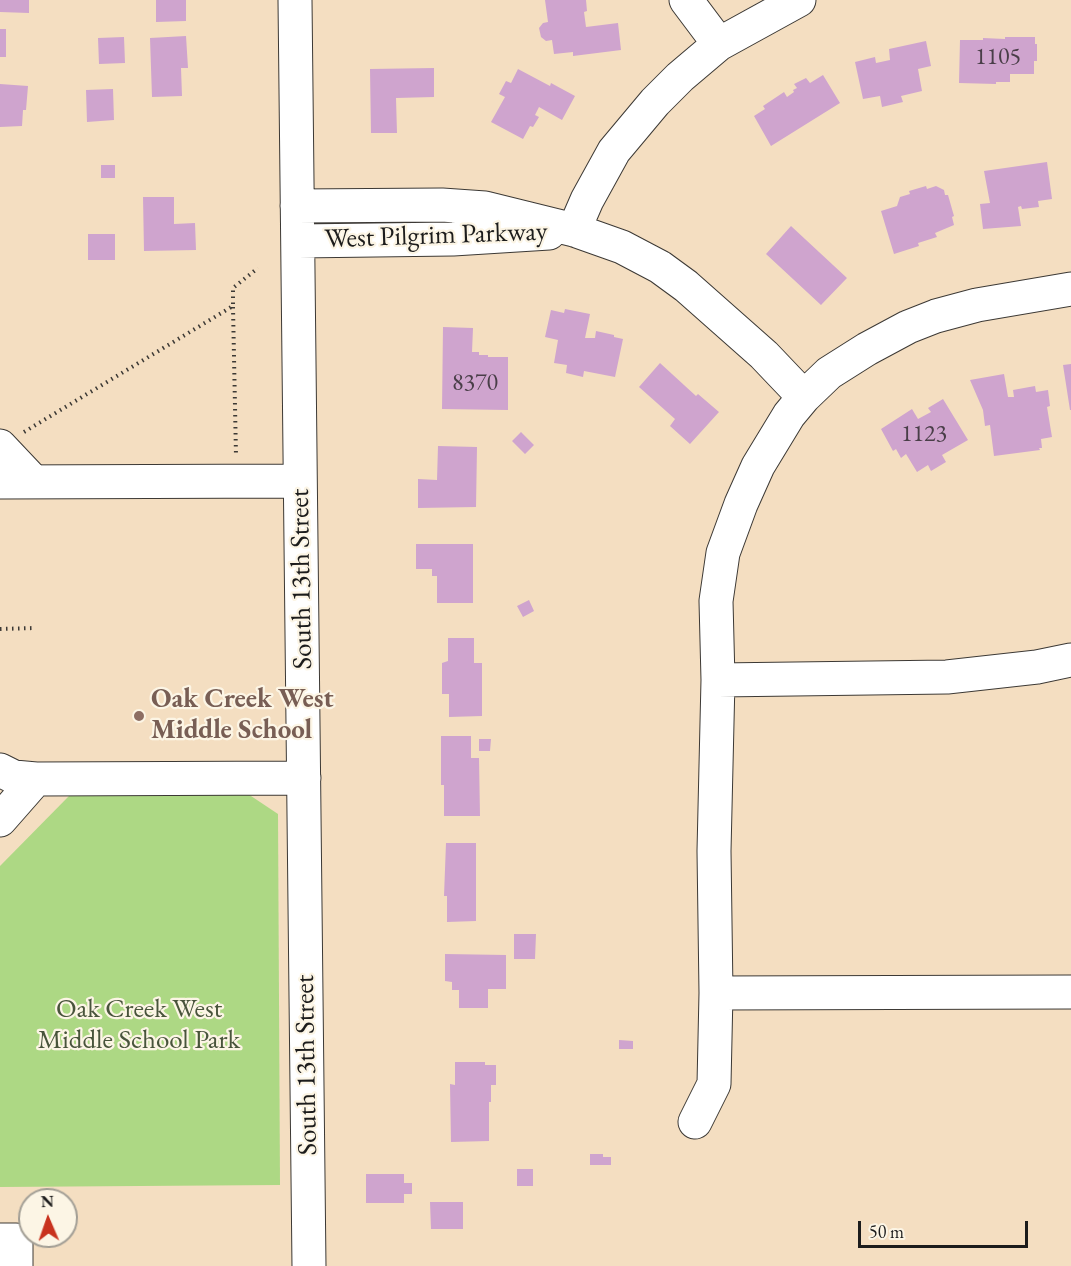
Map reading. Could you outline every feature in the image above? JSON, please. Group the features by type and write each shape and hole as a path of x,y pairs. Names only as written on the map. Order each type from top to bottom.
{"street":[{"name":"South 13th Street","path":"295,0 309,1266"},
{"path":"687,0 719,44"},
{"path":"574,230 598,177 614,151 633,126 680,77 719,44 799,0"},
{"name":"West Pilgrim Parkway","path":"297,206 485,208 574,230 622,247 660,267 686,286 764,355 804,397"},
{"name":"West Pilgrim Parkway","path":"298,241 453,239 574,230"},
{"path":"695,1122 714,1084 716,993 714,851 718,680 716,602 723,553 758,466 773,440 804,397 829,373 867,349 908,327 936,316 977,304 1071,289"},
{"path":"0,446 34,482"},
{"path":"0,482 300,480"},
{"path":"718,680 946,676 1037,667 1071,660"},
{"path":"0,770 14,777 36,779 304,778"},
{"path":"0,820 36,779"},
{"path":"716,993 1071,993"},
{"path":"0,1240 16,1240 16,1266"}],"path":[{"path":"237,481 233,288 258,268"},
{"path":"0,446 233,306"},
{"path":"0,629 35,628"}],"green space":[{"name":"Oak Creek West Middle School Park","path":"245,792 278,814 280,1185 0,1187 0,866 69,796"}],"building":[{"path":"0,0 29,0 29,13 0,12"},
{"path":"156,0 186,0 186,21 156,22"},
{"path":"545,0 586,0 587,11 584,12 586,27 618,23 621,50 573,56 573,52 554,54 552,40 546,41 541,37 539,28 543,23 548,22"},
{"path":"0,29 6,29 6,57 0,57"},
{"path":"186,36 188,68 181,68 182,96 152,97 150,38"},
{"path":"124,37 125,63 99,64 98,38"},
{"path":"1005,37 1035,37 1037,61 1034,61 1034,74 1010,74 1010,82 996,82 996,84 959,83 960,40 1005,39"},
{"path":"926,41 931,66 918,69 922,91 901,96 903,102 882,107 880,96 863,99 855,62 875,57 876,63 890,60 889,49"},
{"path":"434,68 434,97 396,98 397,133 371,133 370,69"},
{"path":"518,69 575,96 562,120 539,107 535,115 539,117 533,127 530,126 523,139 491,122 505,97 499,94 506,81 511,83"},
{"path":"823,75 840,103 771,146 754,116 765,109 763,106 784,92 787,97 794,92 793,90 797,88 794,84 806,78 810,83"},
{"path":"0,84 28,86 22,126 0,127"},
{"path":"113,89 114,120 87,122 86,90"},
{"path":"1047,162 1052,199 1038,201 1039,207 1022,209 1021,206 1018,207 1021,226 983,229 980,204 990,203 984,171"},
{"path":"101,165 115,165 115,178 101,178"},
{"path":"926,186 927,189 936,186 948,195 954,225 935,233 937,237 918,243 919,246 894,254 881,211 897,206 900,197 910,194 909,191"},
{"path":"143,197 174,197 174,224 195,223 196,250 144,251"},
{"path":"791,226 847,278 821,305 766,254"},
{"path":"88,234 115,234 115,260 88,260"},
{"path":"565,309 590,314 585,338 595,338 596,331 623,339 615,377 584,371 583,377 566,373 567,365 554,363 558,340 545,337 551,310 564,313"},
{"path":"443,327 473,328 472,352 479,352 479,355 488,355 488,357 508,357 508,410 442,409"},
{"path":"660,363 696,396 698,394 719,412 690,444 670,426 675,419 639,387"},
{"path":"1071,364 1071,410 1070,410 1063,365"},
{"path":"1004,374 1008,397 1014,397 1013,390 1035,386 1036,392 1048,390 1050,406 1047,407 1052,437 1041,439 1042,448 1039,448 1040,450 994,456 990,425 985,426 983,410 970,380"},
{"path":"943,399 968,440 942,455 946,462 931,471 928,465 917,472 906,454 901,458 896,449 893,451 881,429 912,409 918,419 931,412 928,408"},
{"path":"521,432 534,445 525,454 512,441"},
{"path":"438,446 477,447 476,507 418,508 418,479 437,480"},
{"path":"416,544 473,544 473,603 437,603 437,576 432,576 432,569 416,569"},
{"path":"529,600 534,611 523,617 517,606"},
{"path":"448,638 474,638 474,663 482,663 482,716 449,717 449,694 442,694 442,663 448,661"},
{"path":"441,736 471,736 471,758 479,758 480,816 444,816 444,785 441,785"},
{"path":"479,739 491,739 490,751 479,751"},
{"path":"446,843 476,843 476,921 447,922 447,896 444,896"},
{"path":"514,934 536,934 535,959 514,959"},
{"path":"445,954 506,955 506,989 488,989 488,1008 459,1008 459,990 452,990 452,982 445,981"},
{"path":"619,1040 633,1041 633,1049 619,1049"},
{"path":"455,1062 485,1062 485,1065 496,1065 496,1085 491,1085 491,1102 489,1102 489,1141 451,1142 450,1084 455,1085"},
{"path":"590,1154 603,1154 603,1157 611,1157 611,1165 590,1165"},
{"path":"517,1169 533,1169 533,1186 517,1186"},
{"path":"366,1174 404,1174 404,1183 412,1183 412,1194 404,1194 404,1203 366,1203"},
{"path":"430,1202 463,1202 463,1229 431,1229"}],"place":[{"name":"Oak Creek West Middle School","path":"139,716"}]}
